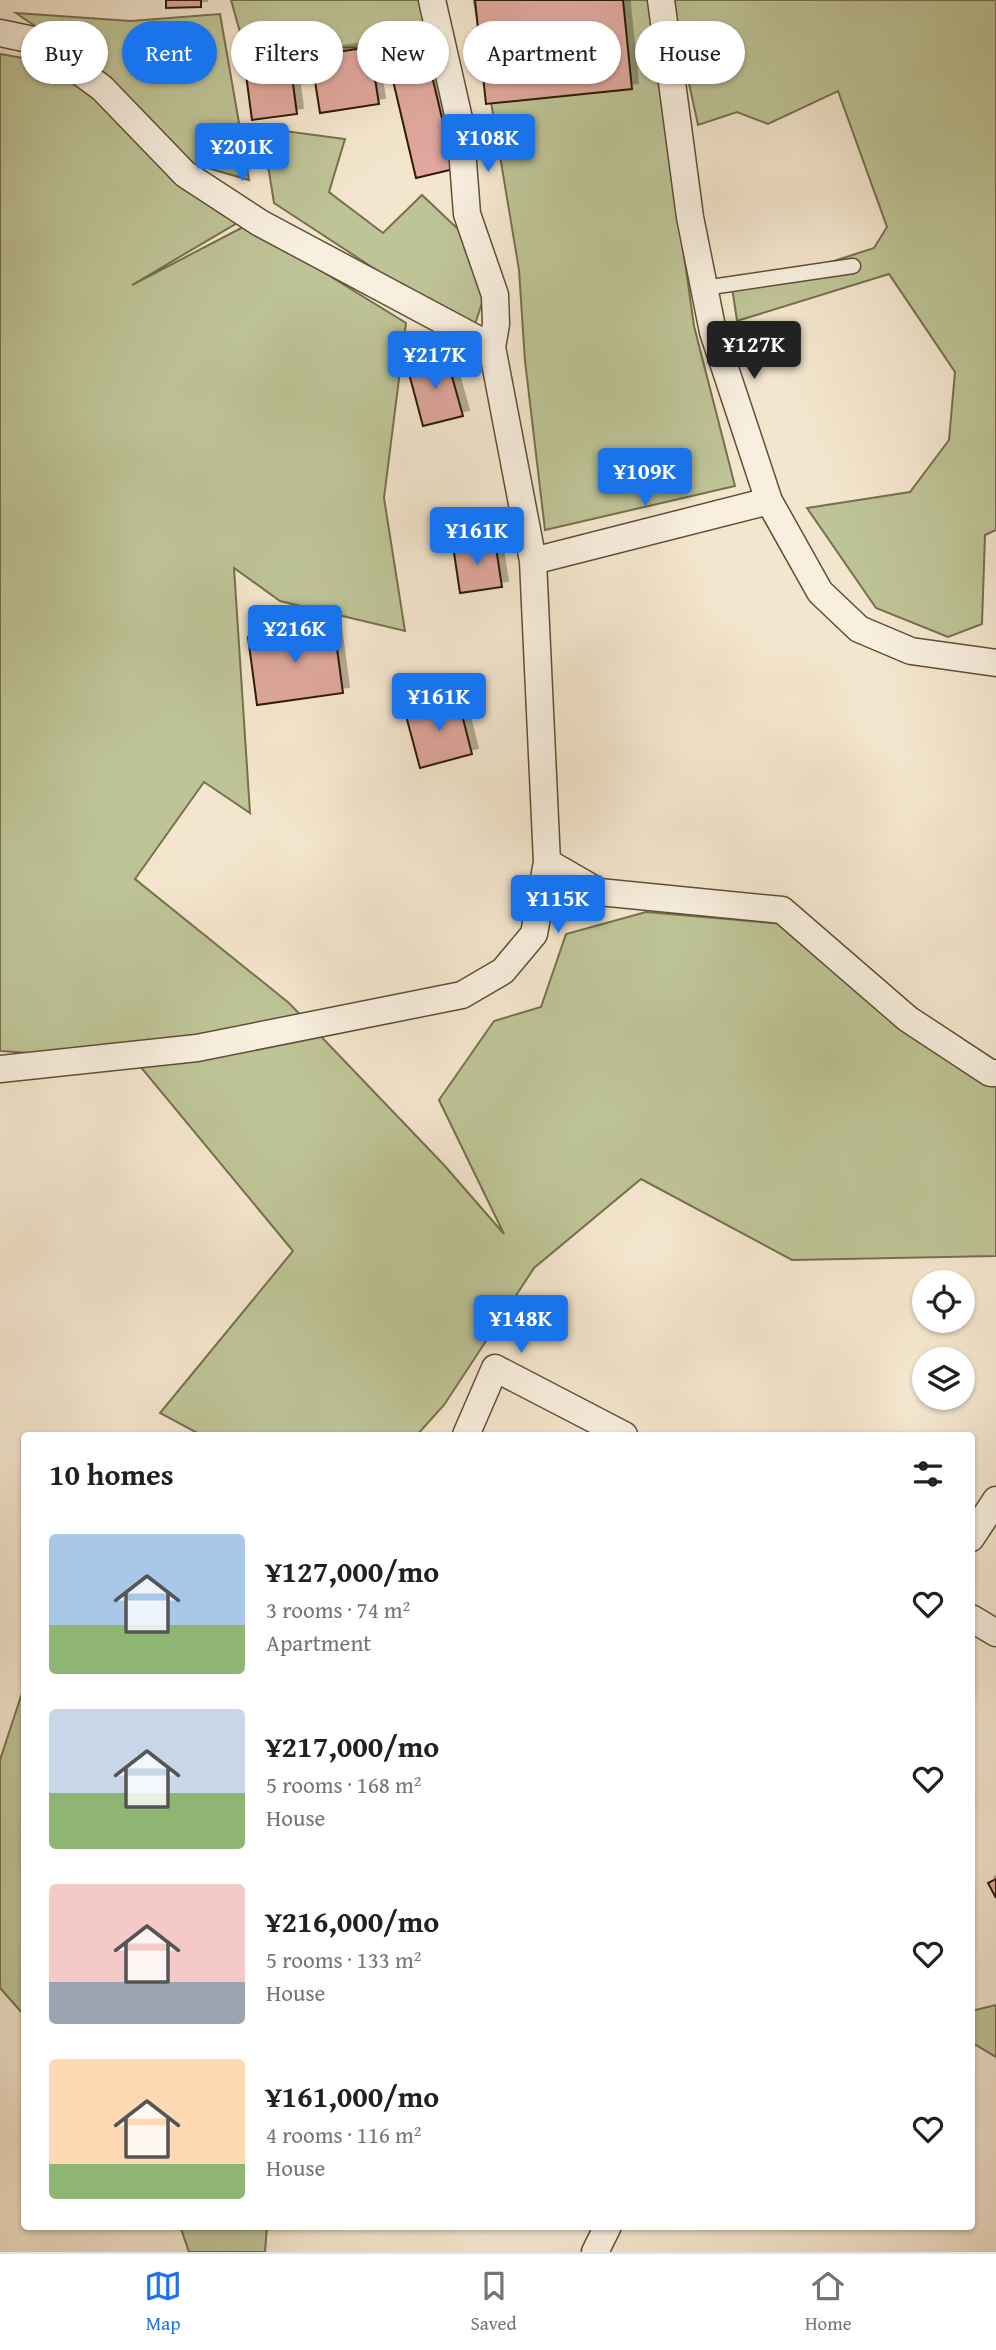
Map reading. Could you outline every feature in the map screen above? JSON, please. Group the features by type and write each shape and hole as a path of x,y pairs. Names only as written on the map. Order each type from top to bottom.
{"street":[{"path":"0,1069 197,1048 462,995 503,971 534,934 547,862 533,561 492,347 496,324 495,295 467,214 460,123 432,0"},
{"path":"661,0 690,217 713,332 769,501 820,592 859,629 911,651 996,663"},
{"path":"0,33 38,41 102,88 186,174 260,223 492,347"},
{"path":"533,561 769,501"},
{"path":"547,862 599,892 782,910 908,1018 990,1073 996,1073"},
{"path":"467,1432 495,1368 618,1432"},
{"path":"975,1532 996,1500"},
{"path":"975,1620 996,1633"},
{"path":"595,2252 606,2230"}],"lane":[{"path":"704,288 853,267"}],"green space":[{"path":"231,0 432,0 437,21 357,21 357,47 343,48 343,21 237,21"},
{"path":"474,0 648,0 651,21 635,21 635,84 660,84 694,326 735,486 545,530 525,361 519,270 488,84 621,84 621,21 478,21"},
{"path":"671,0 996,0 996,530 985,535 982,624 948,637 876,608 807,508 910,492 949,440 955,372 889,274 737,321 732,287 797,273 874,248 887,227 838,91 768,124 737,112 698,125 689,84 745,84 745,21 676,21"},
{"path":"16,13 131,21 220,14 249,180 191,163 108,82 108,21 28,21"},
{"path":"0,54 21,58 21,84 94,84 249,216 132,285 247,225 406,323 384,498 405,631 280,601 234,568 250,813 204,782 135,879 289,1003 444,1165 504,1234 439,1100 494,1021 541,1007 566,934 646,912 784,924 966,1073 996,1079 996,1256 792,1260 641,1179 534,1268 444,1405 420,1432 195,1432 160,1413 293,1251 135,1060 0,1051"},
{"path":"262,128 345,139 329,192 383,233 422,195 458,229 483,300 474,327 381,273 274,203"},
{"path":"21,1696 21,2012 0,1988 0,1760"},
{"path":"996,2005 996,2057 975,2044 975,2010"},
{"path":"181,2230 267,2230 265,2252 189,2252"}],"building":[{"path":"166,0 201,0 201,7 166,8"},
{"path":"475,0 623,0 632,89 486,104 484,84 621,84 621,21 477,21"},
{"path":"357,49 357,84 376,84 379,104 320,113 315,84 343,84 343,51"},
{"path":"247,84 293,84 297,114 252,120"},
{"path":"394,84 434,84 454,169 416,178"},
{"path":"446,355 463,416 423,426 407,366"},
{"path":"495,541 502,587 460,593 453,546"},
{"path":"334,626 343,693 257,705 248,637"},
{"path":"458,699 472,754 420,768 405,712"},
{"path":"996,1879 996,1898 988,1883"}]}
